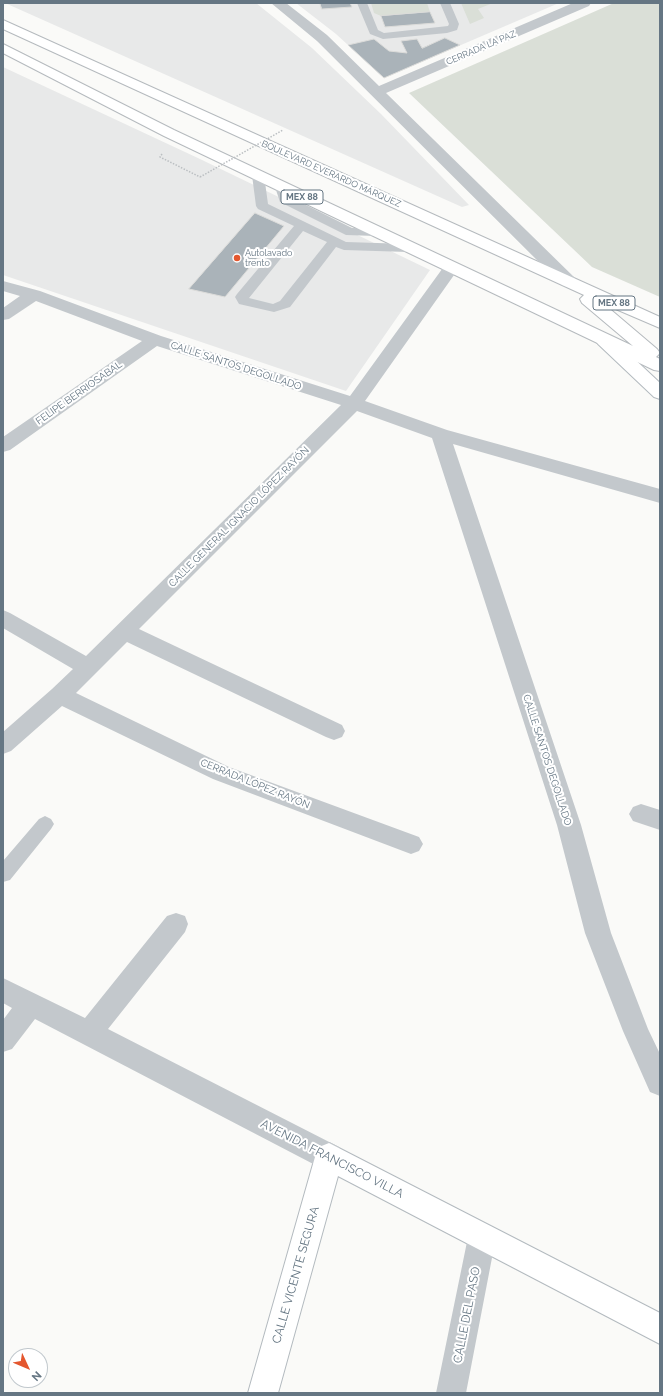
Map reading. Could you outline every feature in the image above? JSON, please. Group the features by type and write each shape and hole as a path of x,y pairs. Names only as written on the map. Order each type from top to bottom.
{"main road":[{"name":"BOULEVARD EVERARDO MÁRQUEZ","path":"3,24 660,324"},
{"name":"MEX 88","path":"3,48 169,133 408,248 660,366"},
{"path":"568,282 660,361"},
{"path":"604,340 660,393"},
{"name":"AVENIDA FRANCISCO VILLA","path":"330,1157 660,1330"},
{"name":"CALLE VICENTE SEGURA","path":"263,1393 330,1157"}],"street":[{"path":"278,3 322,38 568,282"},
{"name":"CERRADA LA PAZ","path":"377,92 584,3"},
{"name":"CALLE GENERAL IGNACIO LÓPEZ RAYÓN","path":"3,745 60,695 354,403 451,268"},
{"name":"CALLE SANTOS DEGOLLADO","path":"3,286 34,295 155,340 354,403 440,434 660,496"},
{"path":"3,315 34,295"},
{"name":"FELIPE BERRIOSABAL","path":"3,446 155,340"},
{"name":"CALLE SANTOS DEGOLLADO","path":"440,434 569,825 598,934 636,1030 660,1083"},
{"path":"3,618 87,667"},
{"path":"124,631 334,732"},
{"name":"CERRADA LÓPEZ RAYÓN","path":"60,695 221,773 411,844"},
{"path":"89,1033 176,924"},
{"name":"AVENIDA FRANCISCO VILLA","path":"3,990 330,1157"},
{"path":"3,1040 31,1004"},
{"name":"CALLE DEL PASO","path":"451,1393 482,1237"}],"lane":[{"path":"362,3 374,32 383,36 453,28 454,24 445,3"},
{"path":"258,175 262,206 334,242 344,246 408,248"},
{"path":"301,225 242,297 244,301 274,308 285,304 334,242"},
{"path":"3,874 45,824"}],"path":[{"path":"160,157 200,177 283,130"}],"shaded area":[{"path":"5,3 256,3 312,48 381,114 469,205 462,207"},
{"path":"296,3 559,3 384,78 336,34"},
{"path":"371,3 427,3 430,12 381,16 374,13"},
{"path":"461,3 493,3 478,9 484,18 470,24"},
{"path":"614,3 660,3 660,297 592,267 409,93"},
{"path":"3,67 200,159 430,270 346,391 3,275"}],"building":[{"path":"320,3 350,3 352,7 322,9"},
{"path":"430,12 435,23 385,27 381,16"},
{"path":"445,38 460,45 384,78 348,45 374,39 389,51 407,53 401,41 417,39 422,48"},
{"name":"Autolavado trento","path":"255,213 284,226 225,297 189,289"}],"place":[{"name":"Autolavado trento","path":"237,258"}]}
